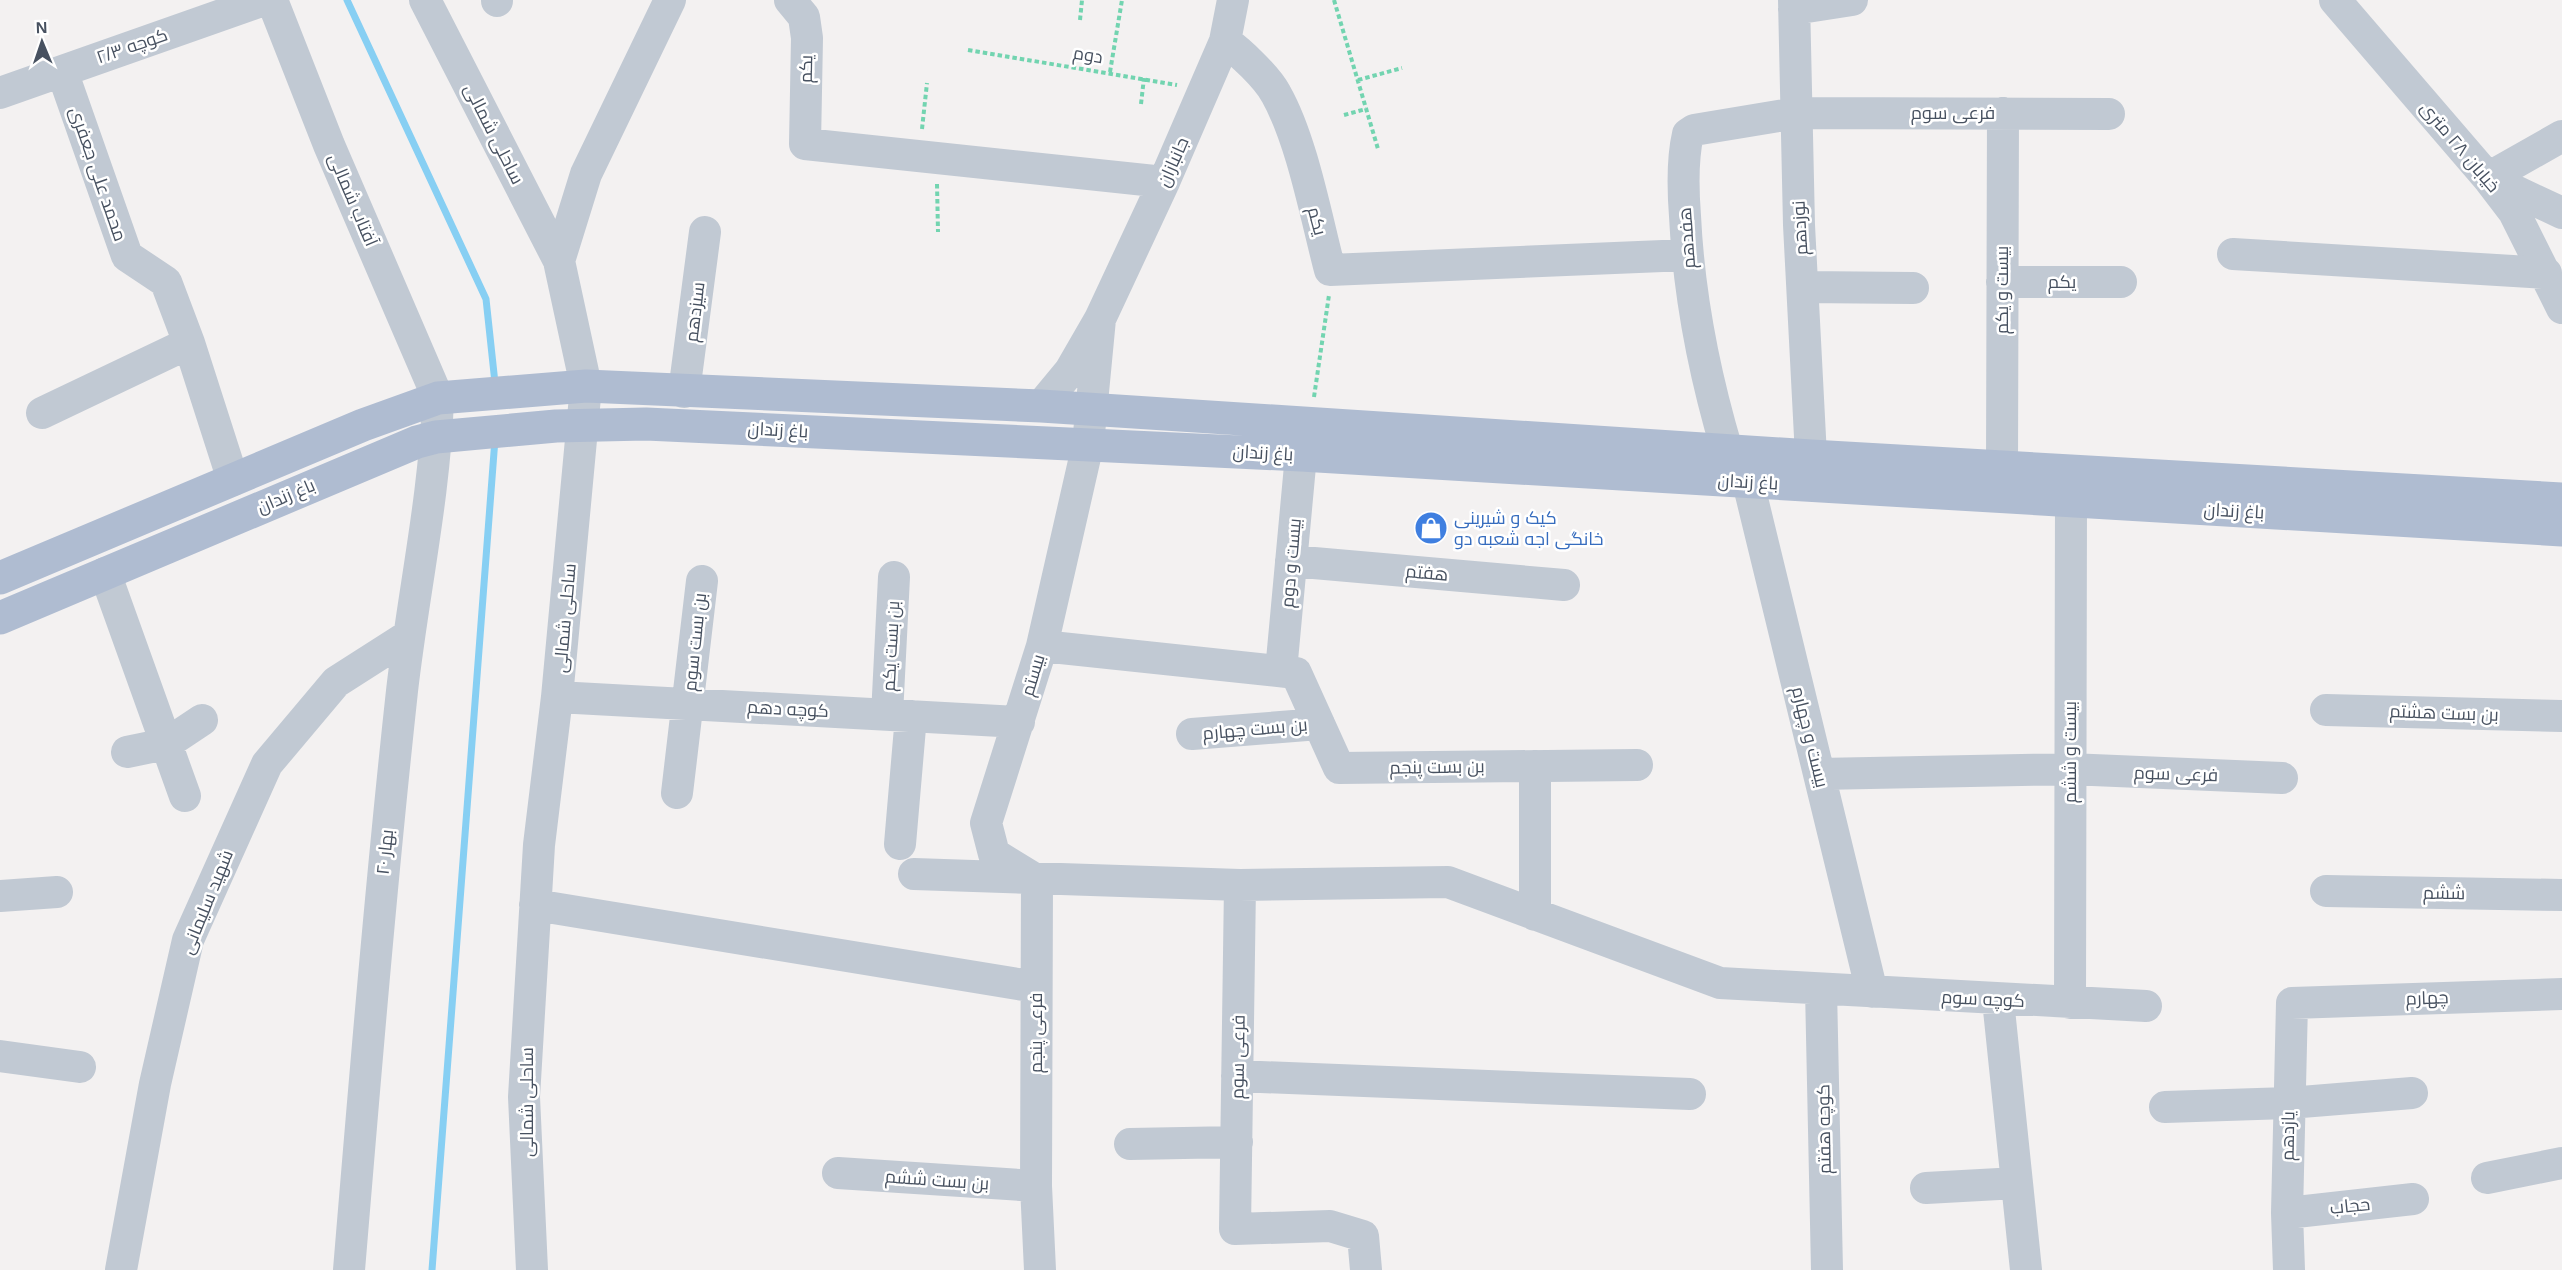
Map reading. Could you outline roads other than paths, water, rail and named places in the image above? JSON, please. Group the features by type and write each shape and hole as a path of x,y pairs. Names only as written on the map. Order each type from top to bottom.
{"main road":[{"name":"باغ زندان","path":"0,578 363,425 449,396 586,386 1041,406 1093,410 1305,440 1748,482 2562,530"},
{"name":"باغ زندان","path":"0,618 370,460 449,436 570,425 646,424 1088,444 1305,440 1727,450 2562,499"}],"street":[{"name":"کوچه ۲/۳","path":"0,93 264,0"},
{"name":"آفتاب شمالی","path":"272,0 329,145 449,396"},
{"name":"ساحلی شمالی","path":"425,0 559,261 586,386 570,425 557,697 539,845 535,905 524,1097 532,1270"},
{"path":"559,261 585,174 670,0"},
{"name":"یکم","path":"790,0 804,17 807,38 805,144 1164,182"},
{"name":"جانبازان","path":"1041,406 1070,372 1100,319 1164,182 1225,41 1233,0"},
{"path":"1794,4 1852,0"},
{"name":"خیابان ۲۸ متری","path":"2338,1 2488,178 2514,212 2562,308"},
{"name":"نوزدهم","path":"1794,4 1799,225 1804,286 1811,456"},
{"name":"یکم","path":"1225,41 1236,49 1276,93 1298,150 1330,270 1687,255"},
{"name":"محمد علی جعفری","path":"62,71 127,256 166,282 189,343 233,480"},
{"name":"فرعی سوم","path":"1797,113 2109,114"},
{"name":"هفدهم","path":"1727,450 1704,365 1687,255 1684,201 1688,134 1695,130 1797,113"},
{"name":"بیست و یکم","path":"2002,467 2003,113"},
{"path":"2488,178 2562,136"},
{"path":"2488,178 2562,213"},
{"name":"سیزدهم","path":"684,392 705,232"},
{"path":"2234,254 2546,273"},
{"name":"یکم","path":"2002,282 2121,282"},
{"path":"1804,286 1913,288"},
{"name":"جانبازان","path":"1088,444 1100,319"},
{"path":"42,413 189,343"},
{"name":"بهار ۲۰","path":"349,1270 380,901 408,636 449,436 449,396"},
{"name":"بیست و دوم","path":"1281,671 1305,440"},
{"name":"بیستم","path":"1037,880 994,854 986,823 1042,646 1088,444"},
{"name":"بیست و چهارم","path":"1748,482 1872,992"},
{"name":"بیست و ششم","path":"2070,1004 2071,501"},
{"name":"هفتم","path":"1291,561 1564,585"},
{"path":"105,573 185,796"},
{"name":"بن بست یکم","path":"894,577 899,716 900,844"},
{"name":"بن بست سوم","path":"678,793 702,580"},
{"name":"شهید سلیمانی","path":"121,1270 155,1084 188,940 267,764 336,682 408,636"},
{"path":"1042,646 1296,673 1319,724"},
{"name":"کوچه دهم","path":"557,697 1018,722"},
{"name":"بن بست هشتم","path":"2326,710 2562,716"},
{"path":"127,752 166,744 202,720"},
{"name":"بن بست چهارم","path":"1192,734 1319,724"},
{"name":"بن بست پنجم","path":"1319,724 1339,768 1535,766"},
{"path":"1535,915 1535,766 1637,765"},
{"name":"فرعی سوم","path":"1819,774 2069,769 2282,778"},
{"name":"کوچه سوم","path":"914,874 1037,880 1240,885 1448,882 1720,983 2070,1004 2146,1006"},
{"name":"فرعی پنجم","path":"1037,880 1036,1186 1040,1270"},
{"name":"فرعی سوم","path":"1240,885 1235,1229 1330,1226 1363,1236 1366,1270"},
{"name":"ششم","path":"2326,891 2562,895"},
{"path":"0,896 57,892"},
{"path":"535,905 1036,987"},
{"name":"کوچه هفتم","path":"1821,989 1827,1270"},
{"name":"چهارم","path":"2292,1003 2562,994"},
{"path":"1998,999 2026,1270"},
{"name":"یازدهم","path":"2289,1270 2287,1213 2292,1003"},
{"path":"0,1056 80,1066"},
{"path":"1237,1076 1690,1094"},
{"path":"2165,1107 2289,1103 2412,1093"},
{"path":"1130,1144 1237,1142"},
{"path":"2487,1178 2562,1162"},
{"name":"بن بست ششم","path":"838,1173 1036,1186"},
{"path":"1926,1188 2017,1182"},
{"name":"حجاب","path":"2287,1213 2413,1199"}],"waterway":[{"path":"347,0 486,299 495,383"},
{"path":"432,1270 495,439"}],"place":[{"name":"کیک و شیرینی خانگی اجه شعبه دو","path":"1431,528"}]}
